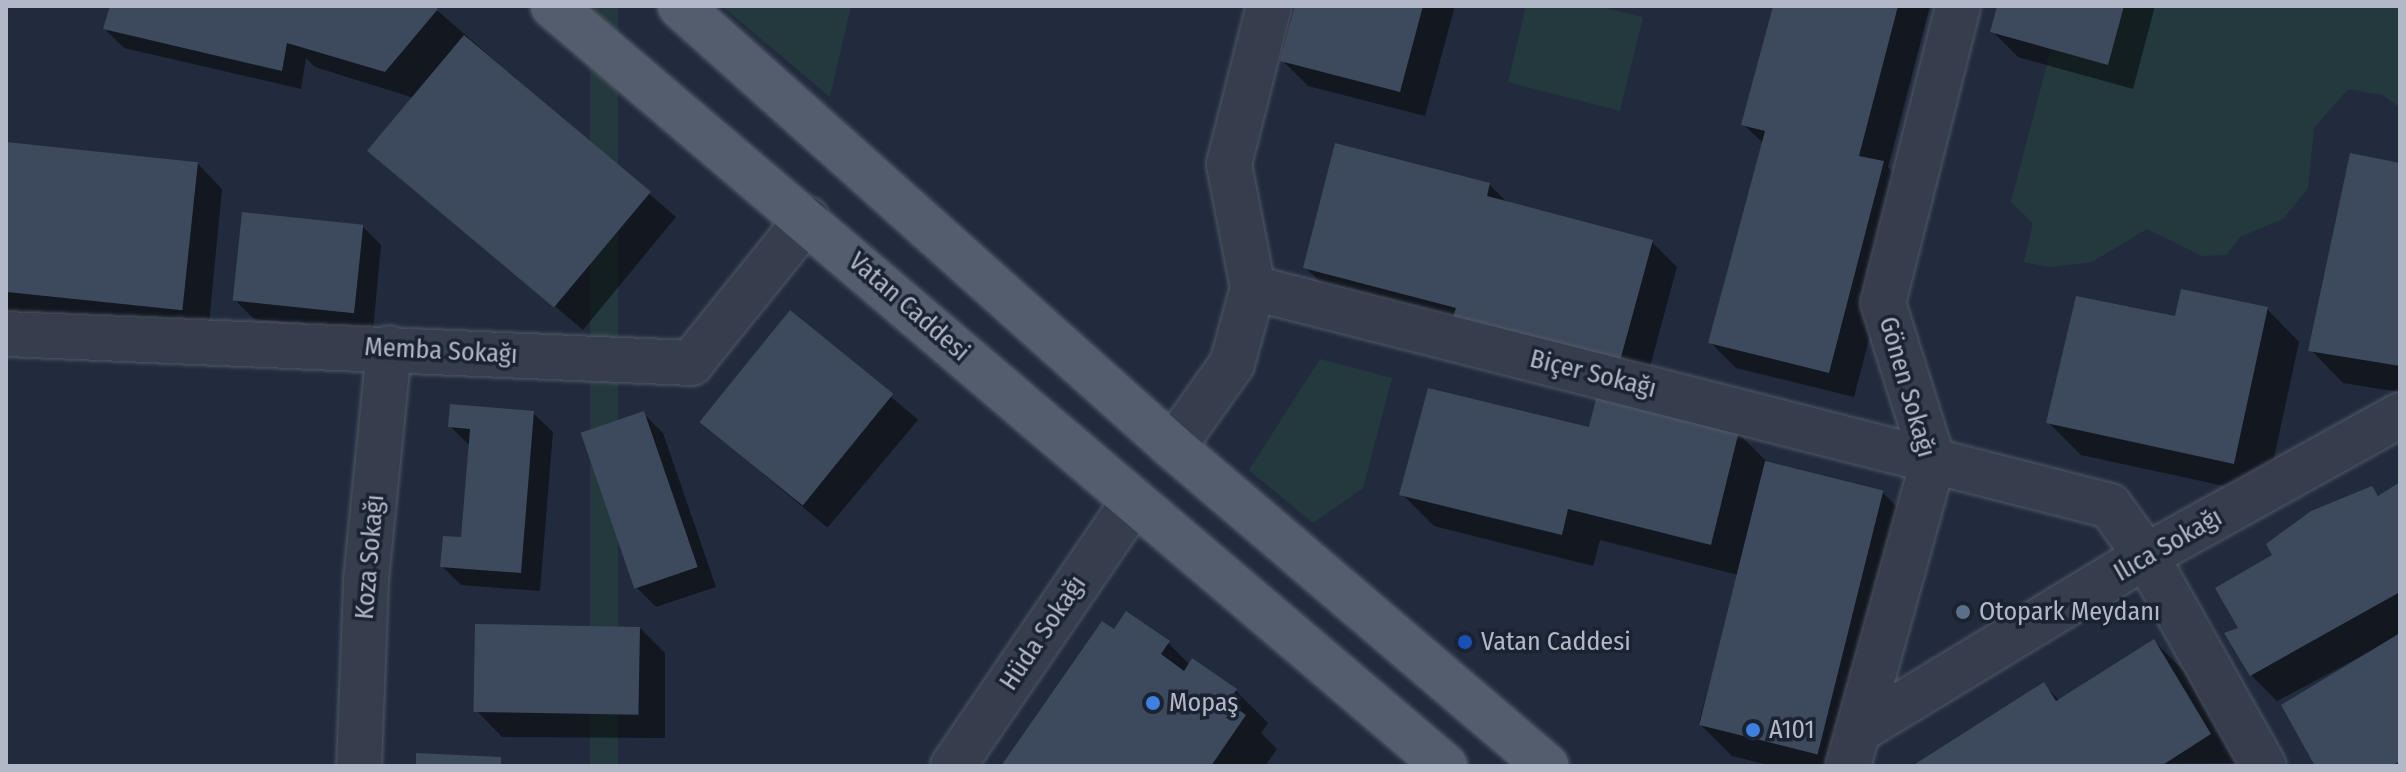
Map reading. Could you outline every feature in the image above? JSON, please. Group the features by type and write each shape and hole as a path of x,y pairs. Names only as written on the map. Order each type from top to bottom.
{"main road":[{"name":"Vatan Caddesi","path":"553,6 807,219 1445,766"},
{"path":"680,6 1173,447 1546,766"}],"street":[{"path":"1173,447 1232,364 1253,288 1229,164 1269,6"},
{"name":"Gönen Sokağı","path":"1853,748 1933,461 1883,303 1958,6"},
{"name":"Memba Sokağı","path":"6,334 691,363 807,219"},
{"name":"Biçer Sokağı","path":"1253,288 2110,506 2146,556 2264,766"},
{"name":"Koza Sokağı","path":"359,766 366,580 389,348"},
{"name":"Ilıca Sokağı","path":"1853,748 2146,556 2400,415"},
{"name":"Hüda Sokağı","path":"953,766 1134,501"}],"green space":[{"path":"590,6 618,6 618,766 590,766"},
{"path":"722,6 851,6 830,97"},
{"path":"1526,6 1598,6 1643,17 1620,111 1508,82"},
{"path":"2124,6 2400,6 2400,108 2383,95 2348,89 2314,128 2308,188 2283,219 2240,237 2226,255 2202,256 2147,229 2092,262 2049,267 2024,262 2033,223 2011,202 2051,49 2108,64"},
{"path":"1320,359 1392,378 1363,488 1313,523 1249,470"}],"building":[{"path":"110,6 435,6 438,9 385,72 287,43 282,71 103,29"},
{"path":"1295,6 1423,6 1400,92 1280,61"},
{"path":"1773,6 1898,6 1859,156 1884,161 1829,373 1708,343 1765,131 1741,125"},
{"path":"1997,6 2124,6 2108,65 1990,32"},
{"path":"464,35 651,192 554,308 367,151"},
{"path":"6,142 198,162 182,310 6,292"},
{"path":"1335,143 1490,183 1487,196 1653,240 1620,361 1452,320 1456,308 1303,268"},
{"path":"2350,153 2400,163 2400,366 2308,351"},
{"path":"242,212 363,225 354,313 233,301"},
{"path":"2181,289 2268,307 2234,464 2046,423 2076,296 2175,316"},
{"path":"790,310 893,394 803,506 699,422"},
{"path":"1428,388 1589,427 1597,395 1739,431 1711,545 1568,509 1562,535 1399,495"},
{"path":"450,404 534,411 521,573 440,567 443,536 461,537 470,429 448,427"},
{"path":"644,411 698,567 634,589 581,433"},
{"path":"1765,461 1883,491 1818,754 1699,725"},
{"path":"2400,482 2400,592 2250,676 2224,633 2238,628 2215,588 2272,555 2266,544 2311,511 2372,486 2378,496"},
{"path":"1126,611 1170,641 1161,654 1184,671 1192,658 1237,689 1228,702 1246,715 1211,766 1001,766 1102,621 1114,629"},
{"path":"475,624 640,627 638,715 473,712"},
{"path":"2400,633 2400,761 2392,766 2315,766 2281,705"},
{"path":"2154,639 2211,734 2161,766 1912,766 2044,682 2056,701"},
{"path":"416,753 501,757 501,766 416,766"}],"place":[{"name":"Otopark Meydanı","path":"1963,612"},
{"name":"Vatan Caddesi","path":"1465,642"},
{"name":"Mopaş","path":"1153,703"},
{"name":"A101","path":"1753,730"}]}
